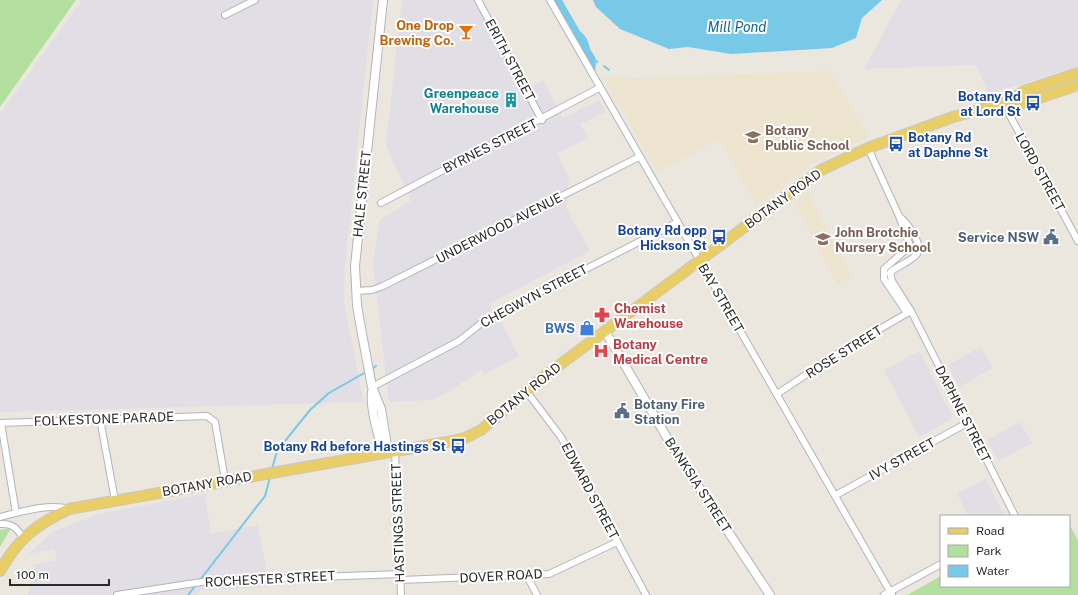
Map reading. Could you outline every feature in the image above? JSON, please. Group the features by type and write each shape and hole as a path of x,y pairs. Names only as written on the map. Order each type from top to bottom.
{"main road":[{"name":"BOTANY ROAD","path":"1008,102 1024,91 1078,73"},
{"name":"BOTANY ROAD","path":"0,571 23,538 46,520 68,509 456,440 473,434 481,430 605,331 821,170 868,148 953,117 1008,102 1024,103 1078,85"}],"street":[{"path":"225,15 255,0"},
{"name":"HALE STREET","path":"382,0 356,258 360,290 360,323 372,387 381,409 389,452"},
{"name":"ERITH STREET","path":"478,0 542,120"},
{"name":"BAY STREET","path":"550,0 599,88 892,593"},
{"name":"BYRNES STREET","path":"381,203 542,120 599,88"},
{"name":"LORD STREET","path":"1008,102 1008,114 1078,241"},
{"name":"DAPHNE STREET","path":"868,148 899,216 910,246 884,269 883,274 898,302 905,310 911,311"},
{"name":"UNDERWOOD AVENUE","path":"360,290 374,289 639,157"},
{"name":"DAPHNE STREET","path":"899,216 907,223 916,239 918,250 917,254 911,259 890,273 892,281 911,311 1014,515"},
{"name":"CHEGWYN STREET","path":"372,387 459,341 484,321 678,222"},
{"name":"ROSE STREET","path":"777,394 840,352 911,311"},
{"name":"BANKSIA STREET","path":"605,331 673,448 770,595"},
{"name":"EDWARD STREET","path":"527,392 561,437 646,595"},
{"name":"FOLKESTONE PARADE","path":"0,423 100,418 208,416 215,422 225,480"},
{"path":"100,418 115,500"},
{"path":"0,423 16,513"},
{"name":"IVY STREET","path":"836,496 968,423"},
{"name":"HASTINGS STREET","path":"389,452 401,577 401,595"},
{"path":"0,517 16,513 58,507 68,509"},
{"path":"0,524 10,524 14,526 23,538"},
{"name":"DOVER ROAD","path":"401,577 527,576 548,574 617,542"},
{"path":"884,595 892,593 940,565"},
{"path":"527,576 536,595"},
{"name":"ROCHESTER STREET","path":"117,595 208,581 401,577"}],"shaded area":[{"path":"82,0 373,0 345,265 344,302 364,402 0,412 0,114"},
{"path":"402,0 482,0 529,88 543,80 563,118 599,100 606,112 580,124 588,138 557,153 569,178 566,208 590,251 489,304 501,322 519,356 484,375 481,370 447,393 431,400 389,402 373,265 379,220 411,201 386,145"},
{"path":"901,0 1078,0 1078,66 989,94 976,65 864,69"},
{"name":"Botany Public School","path":"830,71 869,137 818,160 756,205 719,139 658,172 604,79"},
{"name":"John Brotchie Nursery School","path":"808,192 851,275 837,285 795,203"},
{"path":"981,347 993,368 959,387 948,365"},
{"path":"919,351 952,415 952,419 919,437 884,370"},
{"path":"1020,422 1032,443 998,461 987,440"},
{"path":"986,479 1004,515 968,515 957,494"},
{"path":"205,494 211,534 258,525 270,587 201,590 196,595 28,595 31,580 36,579 33,565 57,560 54,549 28,554 52,532 98,514"}],"green space":[{"path":"0,0 76,0 0,107"},
{"path":"1070,526 1078,540 1078,595 907,595 940,577 940,587 1070,587"},
{"path":"11,528 0,547 0,530"}],"water":[{"name":"Mill Pond","path":"593,0 882,0 862,18 856,38 832,48 731,54 688,47 669,49 620,29 596,7"}],"waterway":[{"path":"558,0 592,59 592,68"},
{"path":"575,30 584,36 589,54 597,62"},
{"path":"592,59 595,65"},
{"path":"604,66 609,70"},
{"path":"372,369 376,366"},
{"path":"272,469 277,451 310,410 329,393 366,372"},
{"path":"200,580 265,496 270,477"},
{"path":"188,595 196,585"}],"place":[{"name":"One Drop Brewing Co.","path":"466,32"},
{"name":"Greenpeace Warehouse","path":"511,100"},
{"name":"Botany Rd at Lord St","path":"1033,103"},
{"name":"Botany Public School","path":"753,137"},
{"name":"Botany Rd at Daphne St","path":"896,144"},
{"name":"Botany Rd opp Hickson St","path":"719,237"},
{"name":"Service NSW","path":"1051,237"},
{"name":"John Brotchie Nursery School","path":"823,239"},
{"name":"Chemist Warehouse","path":"602,315"},
{"name":"BWS","path":"587,328"},
{"name":"Botany Medical Centre","path":"601,351"},
{"name":"Botany Fire Station","path":"622,411"},
{"name":"Botany Rd before Hastings St","path":"458,446"}]}
